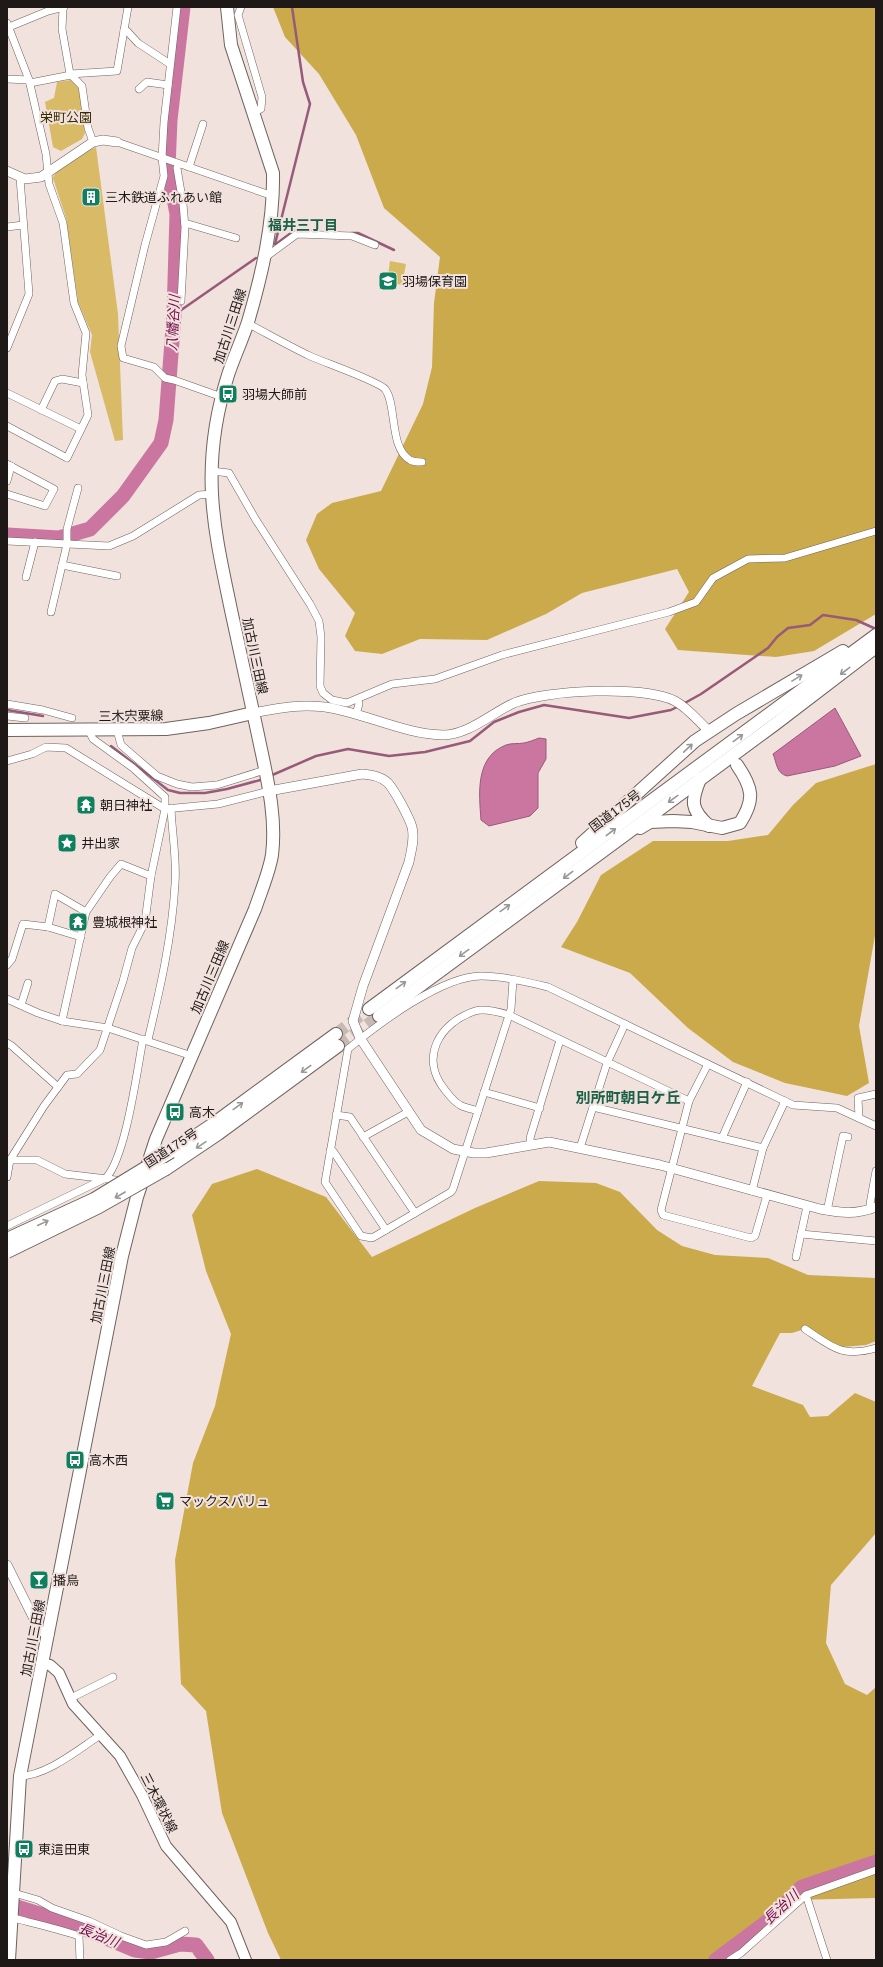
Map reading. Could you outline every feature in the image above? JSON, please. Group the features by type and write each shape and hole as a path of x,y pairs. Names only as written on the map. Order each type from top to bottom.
{"main road":[{"name":"加古川三田線","path":"9,1960 10,1891 20,1776 49,1635 122,1256 137,1197 156,1139 264,884 272,855 273,829 267,779 218,548 212,494 212,471 222,397 248,323 263,259 273,196 274,173 231,45 227,7"},
{"path":"558,870 570,853 592,836 695,741 876,632"},
{"name":"国道175号","path":"876,635 558,870 374,1012 600,852 876,647"},
{"name":"三木宍粟線","path":"7,730 89,731 166,729 209,723 254,713"},
{"path":"709,732 718,742"},
{"path":"600,852 650,822 692,822 722,828 740,823 748,811 751,795 749,786 737,765"},
{"path":"700,779 693,797 694,806 700,819 709,826"},
{"name":"国道175号","path":"7,1239 94,1199 171,1152 213,1124 336,1034"},
{"name":"国道175号","path":"7,1252 99,1207 166,1169 218,1134 338,1046"},
{"name":"三木環状線","path":"43,1664 50,1665 59,1673 73,1704 102,1734 120,1756 142,1795 166,1846 231,1922 246,1960"}],"street":[{"path":"7,426 67,458 88,415 82,376 86,334 74,303 64,223 47,174 44,147 30,81 8,25 48,10 63,7 62,29 70,74 82,86 88,128 93,142"},
{"path":"7,79 30,81 70,74 117,71 128,7"},
{"path":"177,7 170,64 162,158 164,176 145,245 121,346 123,358 154,367 165,378 222,397"},
{"path":"241,7 238,15 262,98 261,109 254,112"},
{"path":"124,30 127,31 138,43 170,64"},
{"path":"139,89 147,82 168,85"},
{"path":"189,167 203,124"},
{"path":"7,171 20,178 34,179 47,174 93,142 103,140 117,142 273,196"},
{"path":"175,163 185,223 181,301"},
{"path":"7,348 29,294 20,178"},
{"path":"185,223 236,238"},
{"path":"7,227 23,225"},
{"path":"263,259 297,234 352,236 375,246"},
{"path":"248,323 309,356 373,382 385,389 389,399 397,439 403,452 410,460 422,462"},
{"path":"41,410 55,381 62,379 83,382"},
{"path":"7,393 81,429"},
{"path":"7,481 9,465 54,489 45,506 7,494"},
{"path":"212,471 229,473 256,520 310,604 319,621 321,637 320,686 323,693 332,700 343,703 358,700 392,684 435,679 502,655 669,612 696,602 712,578 748,560 784,558 876,531"},
{"path":"51,612 67,544 67,529 78,488"},
{"path":"7,541 109,546 133,536 199,495 212,494"},
{"path":"26,577 35,542"},
{"path":"62,565 117,576"},
{"path":"254,713 296,705 326,708 356,714 420,732 444,735 464,730 516,703 542,695 578,692 648,693 675,701 687,710 709,732"},
{"path":"356,714 359,704 358,700"},
{"path":"7,704 43,710 72,718"},
{"path":"7,716 25,718"},
{"path":"117,730 121,745 157,776 177,784 192,786 217,785 267,779 362,774 375,776 387,783 412,827 413,841 409,862 363,986 354,1021 360,1038 408,1112 422,1130 453,1149 486,1153 549,1142 672,1168 807,1206 845,1214 863,1212 874,1207 870,1204 876,1171"},
{"path":"7,1226 106,1178 114,1170 126,1125 145,1039 165,972 175,883 168,809 165,797 133,768 93,740 89,731"},
{"path":"7,761 32,754 46,747 66,748 168,809 218,804 267,779"},
{"path":"7,1176 8,1160 58,1087 67,1075 77,1074 100,1050 123,981 132,948 145,922 151,876 168,809"},
{"path":"62,1021 86,912 110,877 121,864 151,876"},
{"path":"48,927 55,894 86,912"},
{"path":"7,966 12,958 23,924 48,927 81,937"},
{"path":"513,980 509,1015 451,1192 372,1238 361,1236 325,1182 348,1049 360,1038 439,988 461,978 481,976 513,980 548,986 793,1105 837,1108 876,1126"},
{"path":"21,1006 28,983"},
{"path":"7,999 21,1006 62,1021 108,1028 145,1039 192,1056"},
{"path":"478,1111 455,1102 435,1074 432,1065 438,1040 442,1032 450,1025 476,1011 499,1012 509,1015 690,1101"},
{"path":"580,1148 608,1063 625,1024"},
{"path":"531,1145 530,1138 560,1040"},
{"path":"7,1043 58,1087"},
{"path":"708,1064 690,1101 661,1210 663,1215 751,1238 756,1236 767,1195"},
{"path":"722,1138 747,1082"},
{"path":"484,1092 540,1108"},
{"path":"859,1118 858,1098 876,1094"},
{"path":"752,1191 763,1148 785,1101"},
{"path":"593,1107 763,1148"},
{"path":"364,1137 408,1112"},
{"path":"336,1115 350,1117 415,1213"},
{"path":"827,1210 842,1136 848,1137"},
{"path":"330,1151 333,1151 386,1230"},
{"path":"8,1160 37,1160 65,1174 128,1182"},
{"path":"796,1257 807,1206"},
{"path":"801,1234 876,1240"},
{"path":"805,1329 837,1350 854,1353 876,1348"},
{"path":"7,1565 40,1631 49,1635"},
{"path":"71,1698 113,1678"},
{"path":"20,1776 28,1776 42,1772 102,1734"},
{"path":"730,1960 806,1895 876,1870"},
{"path":"10,1891 38,1900 52,1908 89,1921 121,1936 146,1945 166,1942 185,1931"},
{"path":"806,1895 827,1960"},
{"path":"10,1917 56,1928 79,1936 80,1960"}],"green space":[{"name":"栄町公園","path":"71,80 80,90 85,133 82,139 61,151 53,147 45,102 54,98 57,82"},
{"path":"96,147 118,314 123,440 115,441 90,352 92,335 78,302 66,218 53,178 55,174 65,165"},
{"path":"390,261 406,264 402,285 387,282"}],"shaded area":[{"path":"273,7 876,7 876,614 814,651 776,657 678,650 665,629 689,592 677,569 582,593 546,614 487,640 420,639 382,654 355,651 345,636 355,613 319,569 306,540 317,514 332,503 381,491 423,404 432,367 434,303 440,257 384,208 356,135 319,74 285,37"},
{"path":"835,708 861,756 835,766 787,776 783,775 777,767 773,754"},
{"path":"539,738 546,739 546,759 538,773 538,808 530,816 489,826 481,820 480,788 484,767 489,758 496,751 506,745 530,742"},
{"path":"876,764 876,930 859,1026 869,1083 847,1096 785,1083 733,1062 688,1028 630,973 561,947 577,922 601,875 653,841 728,841 768,835 793,805 816,783"},
{"path":"257,1169 326,1197 372,1257 475,1208 539,1181 596,1183 620,1192 657,1230 682,1246 715,1255 768,1258 808,1275 876,1278 876,1341 866,1345 842,1347 805,1329 792,1333 780,1333 752,1386 803,1405 810,1417 828,1416 855,1393 876,1402 876,1533 831,1585 826,1643 845,1684 867,1695 876,1687 876,1898 795,1900 771,1912 714,1960 281,1960 268,1933 222,1813 206,1711 181,1684 175,1560 193,1463 215,1406 231,1334 206,1271 192,1215 212,1184"}],"waterway":[{"name":"八幡谷川","path":"7,535 59,538 90,529 123,496 161,443 166,420 174,315 177,214 168,167 170,120 183,7"},
{"path":"275,244 310,104 303,82 292,7"},
{"path":"276,244 295,230 314,231"},
{"path":"351,233 358,233 394,250"},
{"path":"174,315 256,258"},
{"path":"683,704 701,694 768,648 777,637 788,628 810,625 823,615 856,620 876,629"},
{"path":"270,776 316,756 348,749 389,756 425,752 470,741 494,722 519,712 544,705 629,718 671,710 679,706"},
{"path":"7,710 43,716"},
{"path":"111,746 168,790 180,793 205,793 264,779"},
{"name":"長治川","path":"716,1960 772,1918 802,1887 876,1862"},
{"name":"長治川","path":"7,1904 78,1926 135,1950 151,1952 180,1944 196,1945 207,1960"}],"tunnel":[{"path":"336,1034 369,1009"},
{"path":"338,1046 379,1016"}],"place":[{"name":"三木鉄道ふれあい館","path":"91,197"},
{"name":"羽場保育園","path":"388,281"},
{"name":"羽場大師前","path":"228,394"},
{"name":"朝日神社","path":"86,805"},
{"name":"井出家","path":"67,843"},
{"name":"豊城根神社","path":"78,922"},
{"name":"高木","path":"175,1112"},
{"name":"高木西","path":"75,1460"},
{"name":"マックスバリュ","path":"165,1501"},
{"name":"播鳥","path":"39,1580"},
{"name":"東這田東","path":"24,1849"}],"district":[{"name":"福井三丁目","path":"303,225"},
{"name":"別所町朝日ケ丘","path":"628,1097"}]}
